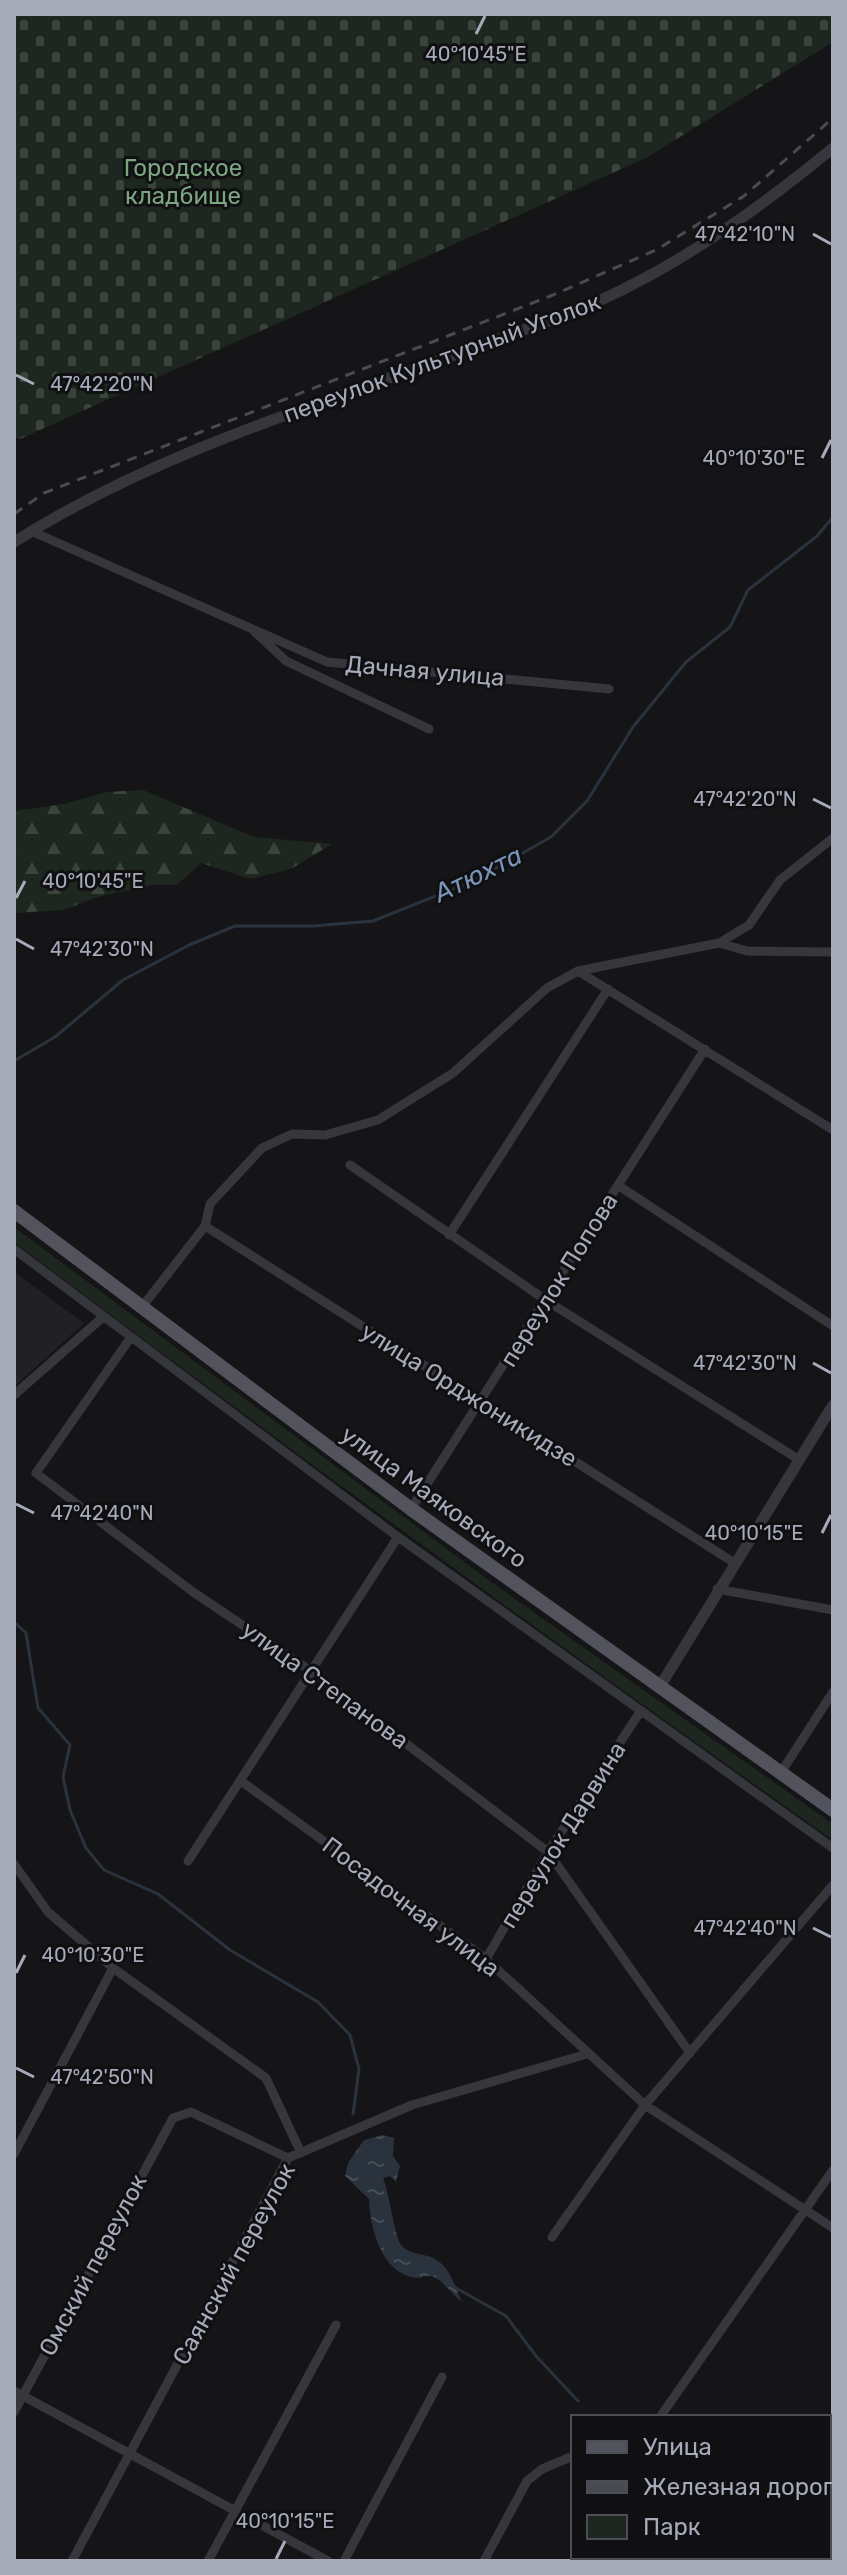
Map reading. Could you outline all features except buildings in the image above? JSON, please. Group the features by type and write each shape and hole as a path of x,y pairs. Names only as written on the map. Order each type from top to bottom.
{"main road":[{"name":"улица Маяковского","path":"14,1211 411,1509 833,1810"}],"street":[{"name":"переулок Культурный Уголок","path":"14,542 116,484 186,453 602,300 698,248 757,211 833,148"},
{"name":"Дачная улица","path":"31,531 327,662 609,689"},
{"name":"Дачная улица","path":"249,626 286,661 429,729"},
{"path":"142,1307 205,1226 210,1204 262,1148 292,1134 325,1135 378,1120 453,1073 547,988 578,971 719,943 749,925 780,880 833,838"},
{"path":"719,943 747,951 833,952"},
{"path":"578,971 833,1130"},
{"path":"449,1235 608,989"},
{"name":"переулок Попова","path":"411,1509 547,1301 705,1049"},
{"path":"350,1165 547,1301 798,1459"},
{"path":"619,1186 833,1326"},
{"name":"улица Орджоникидзе","path":"205,1226 733,1562"},
{"path":"14,1249 398,1537 833,1848"},
{"path":"14,1395 103,1317"},
{"name":"улица Степанова","path":"131,1337 36,1473 193,1592 311,1671 548,1852 690,2053"},
{"path":"659,1688 733,1562 833,1405"},
{"path":"188,1861 398,1537"},
{"path":"717,1589 833,1610"},
{"path":"780,1774 833,1692"},
{"name":"переулок Дарвина","path":"486,1959 548,1852 640,1712"},
{"name":"Посадочная улица","path":"241,1781 486,1959 645,2105"},
{"path":"14,1864 48,1912 113,1968 266,2078 301,2153"},
{"path":"552,2237 645,2105 833,1885"},
{"path":"14,2154 113,1968"},
{"name":"Саянский переулок","path":"72,2561 288,2158 412,2105 587,2054"},
{"path":"645,2105 833,2228"},
{"name":"Омский переулок","path":"14,2412 18,2394 173,2118 191,2112 288,2158"},
{"path":"661,2415 833,2170"},
{"path":"208,2561 336,2325"},
{"path":"344,2561 442,2377"},
{"path":"18,2394 328,2561"},
{"path":"484,2561 527,2481 542,2469 571,2457"}],"shaded area":[{"path":"14,1272 84,1323 14,1387"}],"green space":[{"name":"Городское кладбище","path":"14,14 833,14 833,42 646,158 20,439 14,438"},
{"path":"143,790 254,837 332,844 291,869 250,879 201,863 177,885 153,885 97,897 64,910 14,913 14,811 64,804 107,792"},
{"path":"14,1227 494,1584 833,1824 833,1840 421,1544 115,1318 14,1242"}],"water":[{"path":"383,2135 394,2138 393,2156 400,2166 396,2182 390,2176 383,2178 399,2241 408,2251 431,2257 445,2267 462,2302 434,2277 416,2278 394,2267 379,2247 369,2199 345,2176 348,2163 364,2140"}],"waterway":[{"name":"Атюхта","path":"14,1061 55,1037 123,980 189,945 235,926 313,926 373,921 471,882 551,837 587,801 633,727 686,662 730,627 748,590 817,536 833,517"},
{"path":"14,1622 26,1633 38,1708 70,1745 63,1777 70,1810 86,1848 104,1870 158,1894 230,1950 318,2002 350,2035 359,2069 353,2114"},
{"path":"454,2287 506,2316 536,2356 578,2401"}],"railway":[{"path":"14,514 44,493 553,295 656,250 744,196 833,118"}]}
